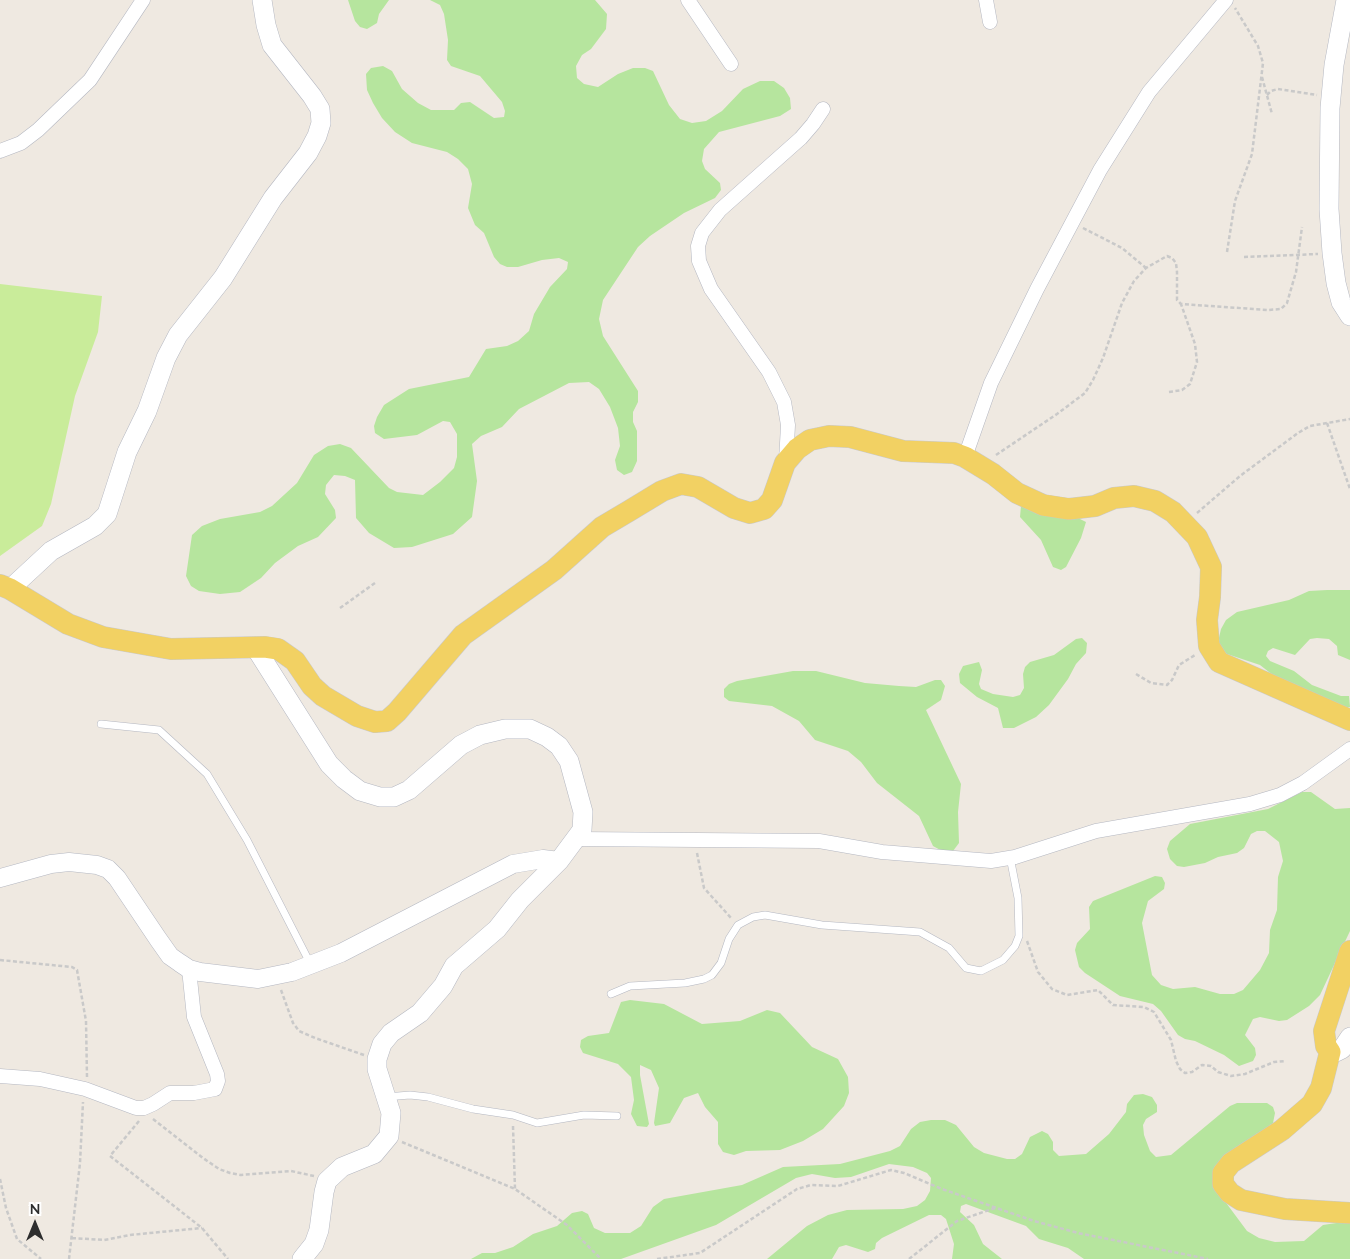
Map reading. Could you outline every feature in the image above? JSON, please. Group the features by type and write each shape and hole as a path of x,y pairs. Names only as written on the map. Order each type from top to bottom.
{"main road":[{"path":"262,0 266,25 272,45 312,96 320,110 321,123 317,136 308,153 273,198 223,278 178,335 166,358 147,411 127,452 107,514 95,526 51,551 5,587 44,612 102,637 171,649 255,647 278,649 295,661 312,686 323,696 357,716 375,722 387,721 463,636 554,570 602,527 662,491 680,484 698,487 734,508 750,513 764,509 772,500 786,463 797,449 810,440 828,436 850,437 903,451 954,453 973,462 1017,493 1043,505 1069,509 1095,506 1114,498 1134,496 1155,501 1173,512 1197,536 1211,567 1207,620 1209,646 1219,662 1350,720"},
{"path":"1346,0 1334,65 1331,98 1329,209 1332,253 1341,302 1350,316"},
{"path":"255,647 330,764 344,779 360,791 380,797 394,797 409,790 444,757 480,735 505,729 530,729 547,736 559,746 568,762 578,789 583,812 582,830 558,861 520,900 497,929 454,966 443,986 420,1014 391,1033 382,1044 377,1059 377,1068 391,1113 389,1136 374,1154 342,1167 327,1182 319,1230 314,1244 302,1259"},
{"path":"1350,951 1324,1031 1326,1046 1330,1052 1321,1088 1312,1104 1282,1130 1231,1163 1223,1173 1223,1184 1230,1193 1241,1200 1285,1209 1350,1213"},
{"path":"1330,1052 1336,1052 1342,1048 1350,1037"}],"street":[{"path":"0,152 22,143 90,80 143,0"},
{"path":"688,0 731,64"},
{"path":"986,0 990,22"},
{"path":"973,462 991,382 1100,170 1148,92 1230,3"},
{"path":"786,463 788,425 784,402 769,372 711,289 699,261 698,246 702,233 720,210 801,138 823,109"},
{"path":"576,839 819,841 882,852 991,861 1096,831 1250,804 1280,795 1303,783 1350,749"},
{"path":"0,878 51,864 69,862 97,865 108,869 117,878 170,956 189,969 249,978 276,977 341,953 513,864 543,859 558,861"},
{"path":"0,1076 40,1079 85,1089 136,1108 149,1109 170,1093 207,1092 215,1089 218,1082 194,1017 189,969"}],"lane":[{"path":"101,724 159,730 207,774 247,840 311,965"},
{"path":"611,994 630,986 685,983 712,975 721,962 729,939 738,925 753,917 765,915 822,925 920,932 949,948 966,968 980,971 1003,960 1020,936 1020,922 1010,857"},
{"path":"386,1097 428,1096 473,1109 512,1115 537,1122 584,1115 617,1116"}],"path":[{"path":"1227,252 1235,201 1252,154 1263,63 1258,46 1230,3"},
{"path":"1262,75 1272,114"},
{"path":"1267,96 1271,91 1278,89 1331,98"},
{"path":"1072,223 1122,248 1146,268"},
{"path":"1181,304 1268,310 1282,309 1287,303 1293,284 1299,256 1302,227"},
{"path":"1244,257 1332,253"},
{"path":"973,462 1057,414 1085,393 1100,366 1122,303 1134,281 1146,268 1166,256 1172,258 1176,263 1176,300 1181,304 1193,337 1197,362 1190,384 1182,390 1169,392"},
{"path":"1184,523 1240,476 1298,433 1310,426 1350,419"},
{"path":"1327,422 1350,489"},
{"path":"340,608 375,583"},
{"path":"1136,674 1151,682 1167,685 1172,680 1179,665 1209,646"},
{"path":"695,840 698,868 704,888 738,925"},
{"path":"1020,922 1038,972 1052,989 1067,995 1098,990 1114,1005 1150,1008 1171,1040 1180,1069 1185,1073 1202,1065 1211,1066 1218,1072 1231,1076 1245,1074 1274,1062 1286,1061"},
{"path":"276,977 293,1023 299,1031 377,1059"},
{"path":"228,1259 202,1228 110,1156 149,1109 219,1169 241,1175 291,1171 327,1182"},
{"path":"512,1115 516,1189"},
{"path":"389,1136 516,1189 567,1225 601,1259"},
{"path":"657,1259 700,1253 797,1189 811,1185 838,1186 891,1170 904,1173 942,1189 997,1208 1078,1234 1208,1259"},
{"path":"0,1179 6,1208 17,1239 41,1259"},
{"path":"909,1259 957,1221 997,1208"},
{"path":"72,1238 104,1240 130,1235 202,1228"}],"green space":[{"path":"348,0 389,0 379,14 377,23 367,29 360,27 355,21"},
{"path":"430,0 595,0 607,14 606,29 591,49 582,55 576,66 577,78 584,84 598,87 618,74 633,68 645,68 653,71 669,105 680,119 692,123 706,121 722,111 743,89 760,81 774,81 784,88 790,98 791,109 780,116 719,132 704,149 702,161 705,169 720,183 721,190 715,198 684,213 650,236 638,247 603,300 599,319 603,336 638,391 638,402 633,412 633,422 637,431 637,461 632,472 624,475 617,470 615,460 620,446 618,428 610,407 599,389 589,382 569,383 519,409 502,427 481,436 472,444 477,481 472,517 453,534 412,547 394,548 369,533 356,518 355,480 345,476 334,475 326,485 325,494 335,510 336,518 318,537 298,546 275,563 261,578 240,592 220,594 199,591 191,586 186,576 192,535 202,526 220,519 260,512 272,506 297,483 314,455 328,446 340,444 351,448 389,488 397,492 423,495 440,482 454,468 457,457 457,434 450,422 443,421 417,435 384,439 375,433 374,426 384,405 409,389 469,377 486,349 507,346 518,341 529,331 534,314 550,287 567,269 568,262 559,258 542,260 518,267 507,267 500,264 494,257 484,233 475,225 468,208 472,184 468,169 447,152 412,143 395,132 382,118 373,103 367,90 366,74 371,68 383,66 392,71 402,89 418,103 431,110 454,110 461,103 470,102 494,118 504,117 505,111 502,102 480,76 451,66 447,60 448,40 444,14 440,5"},
{"path":"0,284 102,296 98,332 75,396 51,504 42,526 0,556"},
{"path":"1021,506 1078,518 1086,522 1081,538 1066,567 1061,570 1053,567 1041,540 1020,517"},
{"path":"1350,590 1350,660 1338,655 1337,646 1329,639 1317,638 1310,639 1295,655 1273,648 1268,651 1266,656 1270,661 1294,671 1312,685 1341,696 1349,696 1350,707 1342,708 1283,683 1260,665 1224,653 1218,642 1221,629 1226,620 1237,612 1289,600 1309,591"},
{"path":"1082,638 1087,643 1086,653 1076,664 1068,679 1049,705 1036,717 1014,728 1003,728 998,708 977,697 960,683 959,674 963,666 979,662 982,670 979,684 981,689 993,694 1013,697 1020,695 1024,688 1023,674 1025,667 1030,662 1054,655 1076,639"},
{"path":"793,671 816,671 865,683 899,686 916,687 935,680 941,680 945,686 941,700 926,710 961,784 958,812 959,843 953,851 944,852 933,846 919,816 877,783 861,762 848,751 815,740 799,721 772,706 729,701 724,697 724,689 729,684"},
{"path":"1302,792 1311,792 1335,809 1350,808 1350,931 1320,995 1309,1006 1287,1020 1279,1021 1260,1017 1253,1019 1245,1035 1255,1048 1256,1055 1253,1061 1239,1066 1224,1055 1195,1041 1185,1039 1178,1035 1161,1011 1153,1004 1120,996 1079,967 1075,950 1077,943 1090,929 1089,907 1093,901 1155,876 1162,877 1165,883 1164,889 1148,901 1142,923 1152,975 1161,985 1173,989 1195,987 1220,994 1234,994 1243,990 1260,970 1269,953 1270,930 1277,910 1278,877 1283,861 1279,842 1265,831 1257,831 1251,834 1244,848 1237,853 1184,867 1177,866 1170,859 1167,849 1170,841 1190,824 1268,809"},
{"path":"630,1000 664,1004 702,1024 740,1021 767,1010 780,1013 812,1047 838,1059 848,1077 849,1093 844,1106 823,1129 803,1141 780,1150 746,1151 734,1155 723,1152 718,1144 718,1122 705,1107 698,1093 684,1098 670,1123 655,1126 659,1088 651,1070 640,1065 640,1075 649,1124 647,1127 637,1126 631,1114 634,1100 631,1077 618,1064 583,1053 580,1047 581,1040 588,1036 609,1033 621,1002"},
{"path":"1143,1094 1152,1097 1157,1105 1157,1112 1146,1119 1143,1125 1144,1135 1150,1151 1156,1157 1171,1155 1230,1106 1237,1103 1267,1103 1273,1107 1275,1113 1273,1123 1242,1147 1221,1196 1247,1231 1259,1238 1275,1242 1304,1241 1323,1225 1350,1221 1350,1259 1084,1259 1068,1248 1039,1239 1026,1226 966,1204 961,1206 960,1212 974,1225 983,1244 1002,1259 952,1259 954,1244 946,1219 941,1215 929,1215 882,1238 876,1243 875,1249 868,1252 846,1245 839,1247 832,1259 767,1259 807,1226 828,1215 847,1210 903,1209 917,1206 925,1200 930,1191 931,1178 927,1173 913,1167 889,1164 851,1177 835,1178 812,1174 796,1178 716,1225 621,1259 471,1259 482,1253 495,1253 513,1247 533,1234 557,1226 572,1213 582,1211 588,1214 594,1228 605,1233 630,1233 641,1226 653,1207 664,1199 742,1185 783,1167 840,1164 890,1151 900,1146 911,1129 920,1122 931,1120 945,1120 956,1125 974,1147 984,1153 1007,1159 1015,1159 1022,1154 1030,1137 1042,1131 1048,1134 1053,1142 1053,1150 1059,1156 1086,1154 1109,1134 1126,1112 1127,1104 1134,1095"}]}
